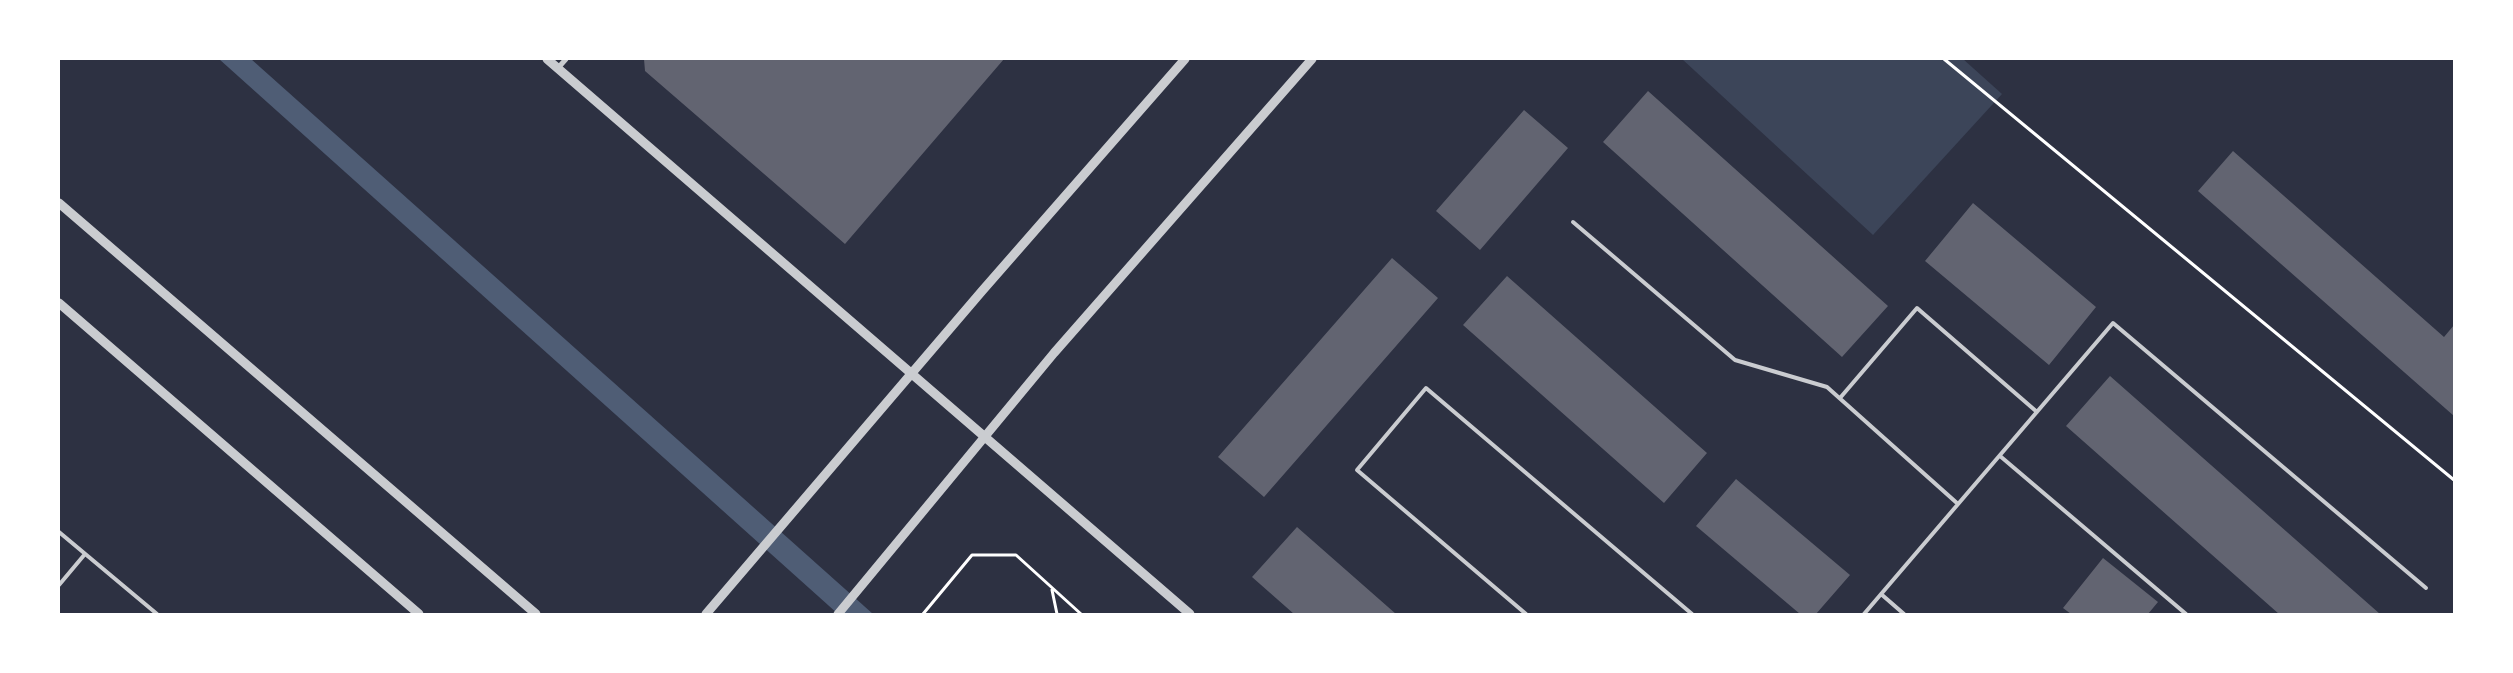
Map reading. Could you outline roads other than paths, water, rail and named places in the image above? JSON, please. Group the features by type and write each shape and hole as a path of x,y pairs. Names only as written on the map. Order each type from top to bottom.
{"street":[{"path":"547,59 1190,614"},
{"path":"558,68 566,59"},
{"path":"706,614 1184,59"},
{"path":"838,614 1054,353 1312,59"},
{"path":"59,203 536,614"},
{"path":"59,303 418,614"}],"lane":[{"path":"1572,222 1735,360 1828,387 1958,504"},
{"path":"1840,398 1917,308 2037,412"},
{"path":"1864,614 2113,323 2426,588"},
{"path":"1526,614 1357,470 1426,388 1692,614"},
{"path":"2000,456 2186,614"},
{"path":"59,532 157,614"},
{"path":"59,585 85,554"},
{"path":"1881,594 1904,614"}]}
